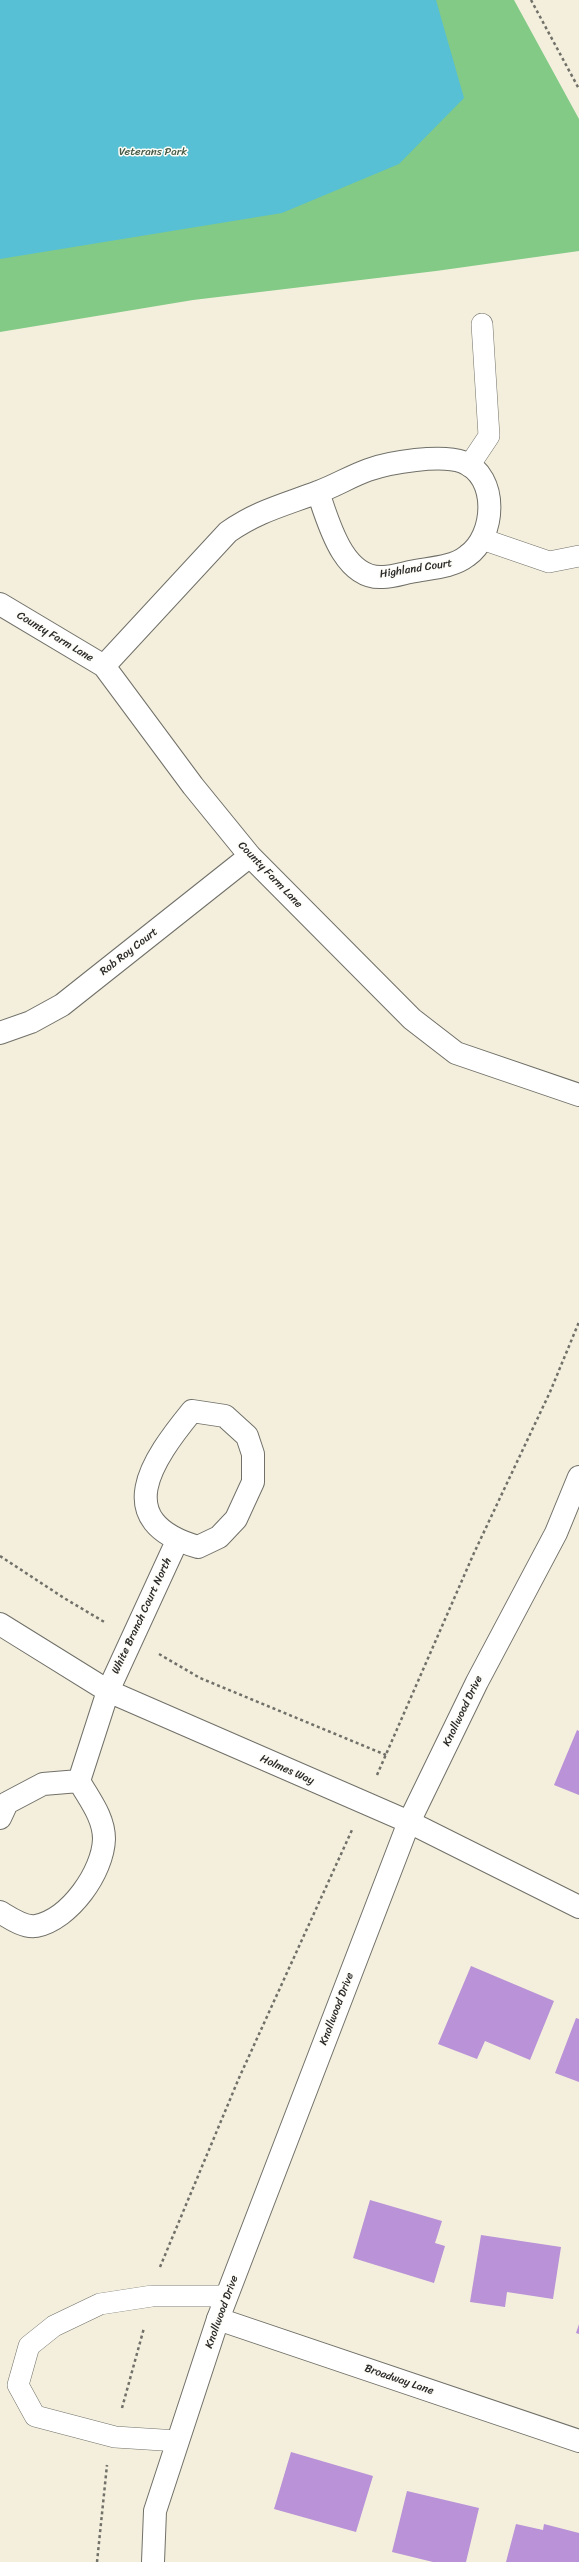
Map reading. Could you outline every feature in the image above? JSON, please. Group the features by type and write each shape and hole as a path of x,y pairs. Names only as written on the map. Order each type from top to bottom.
{"street":[{"name":"Highland Court","path":"104,666 228,532 249,517 318,492 369,470 426,459 452,459 468,466 475,470 481,480 489,501 489,525 482,539 468,556 457,563 382,578 368,575 356,567 338,545 318,492"},
{"name":"County Farm Lane","path":"0,604 104,666 193,786 250,856 412,1019 456,1053 579,1095"},
{"name":"Rob Roy Court","path":"0,1033 31,1022 62,1005 250,856"},
{"path":"192,1411 225,1416 247,1436 253,1454 252,1482 236,1519 220,1537 198,1547 177,1541 150,1518 144,1496 151,1470 166,1442 192,1411"},
{"name":"Knollwood Drive","path":"153,2562 155,2511 218,2319 408,1822 478,1682 556,1533 579,1477"},
{"name":"White Branch Court North","path":"79,1781 108,1691 177,1541"},
{"name":"Holmes Way","path":"0,1624 108,1691 408,1822 579,1907"},
{"path":"0,1818 7,1803 43,1784 79,1781 101,1819 104,1840 94,1877 65,1912 36,1926 15,1922 0,1912"},
{"name":"Broadway Lane","path":"218,2319 579,2441"}],"lane":[{"path":"468,466 489,436 482,324"},
{"path":"482,539 549,562 579,556"},
{"path":"178,2441 115,2437 35,2416 18,2385 29,2346 54,2326 100,2304 152,2296 227,2296"}],"path":[{"path":"531,0 579,89"},
{"path":"96,2562 106,2472 161,2262 239,2078 386,1755 474,1553 550,1392 579,1322"},
{"path":"0,1556 64,1598 200,1678 386,1755"}],"green space":[{"name":"Veterans Park","path":"0,0 514,0 579,119 579,251 436,271 193,300 0,332"}],"water":[{"path":"0,0 436,0 464,98 399,164 282,213 0,259"}],"building":[{"path":"577,1730 579,1731 579,1795 554,1785"},
{"path":"471,1966 554,2001 530,2060 485,2041 477,2059 438,2044"},
{"path":"576,2018 579,2019 579,2082 555,2073"},
{"path":"370,2200 442,2221 435,2243 445,2246 434,2283 353,2258"},
{"path":"481,2235 561,2247 553,2299 507,2292 505,2307 470,2302"},
{"path":"579,2324 579,2334 576,2333"},
{"path":"291,2452 373,2476 356,2532 274,2509"},
{"path":"407,2491 479,2508 466,2562 433,2562 392,2552"},
{"path":"516,2524 543,2530 544,2524 579,2533 579,2562 506,2562"}]}
